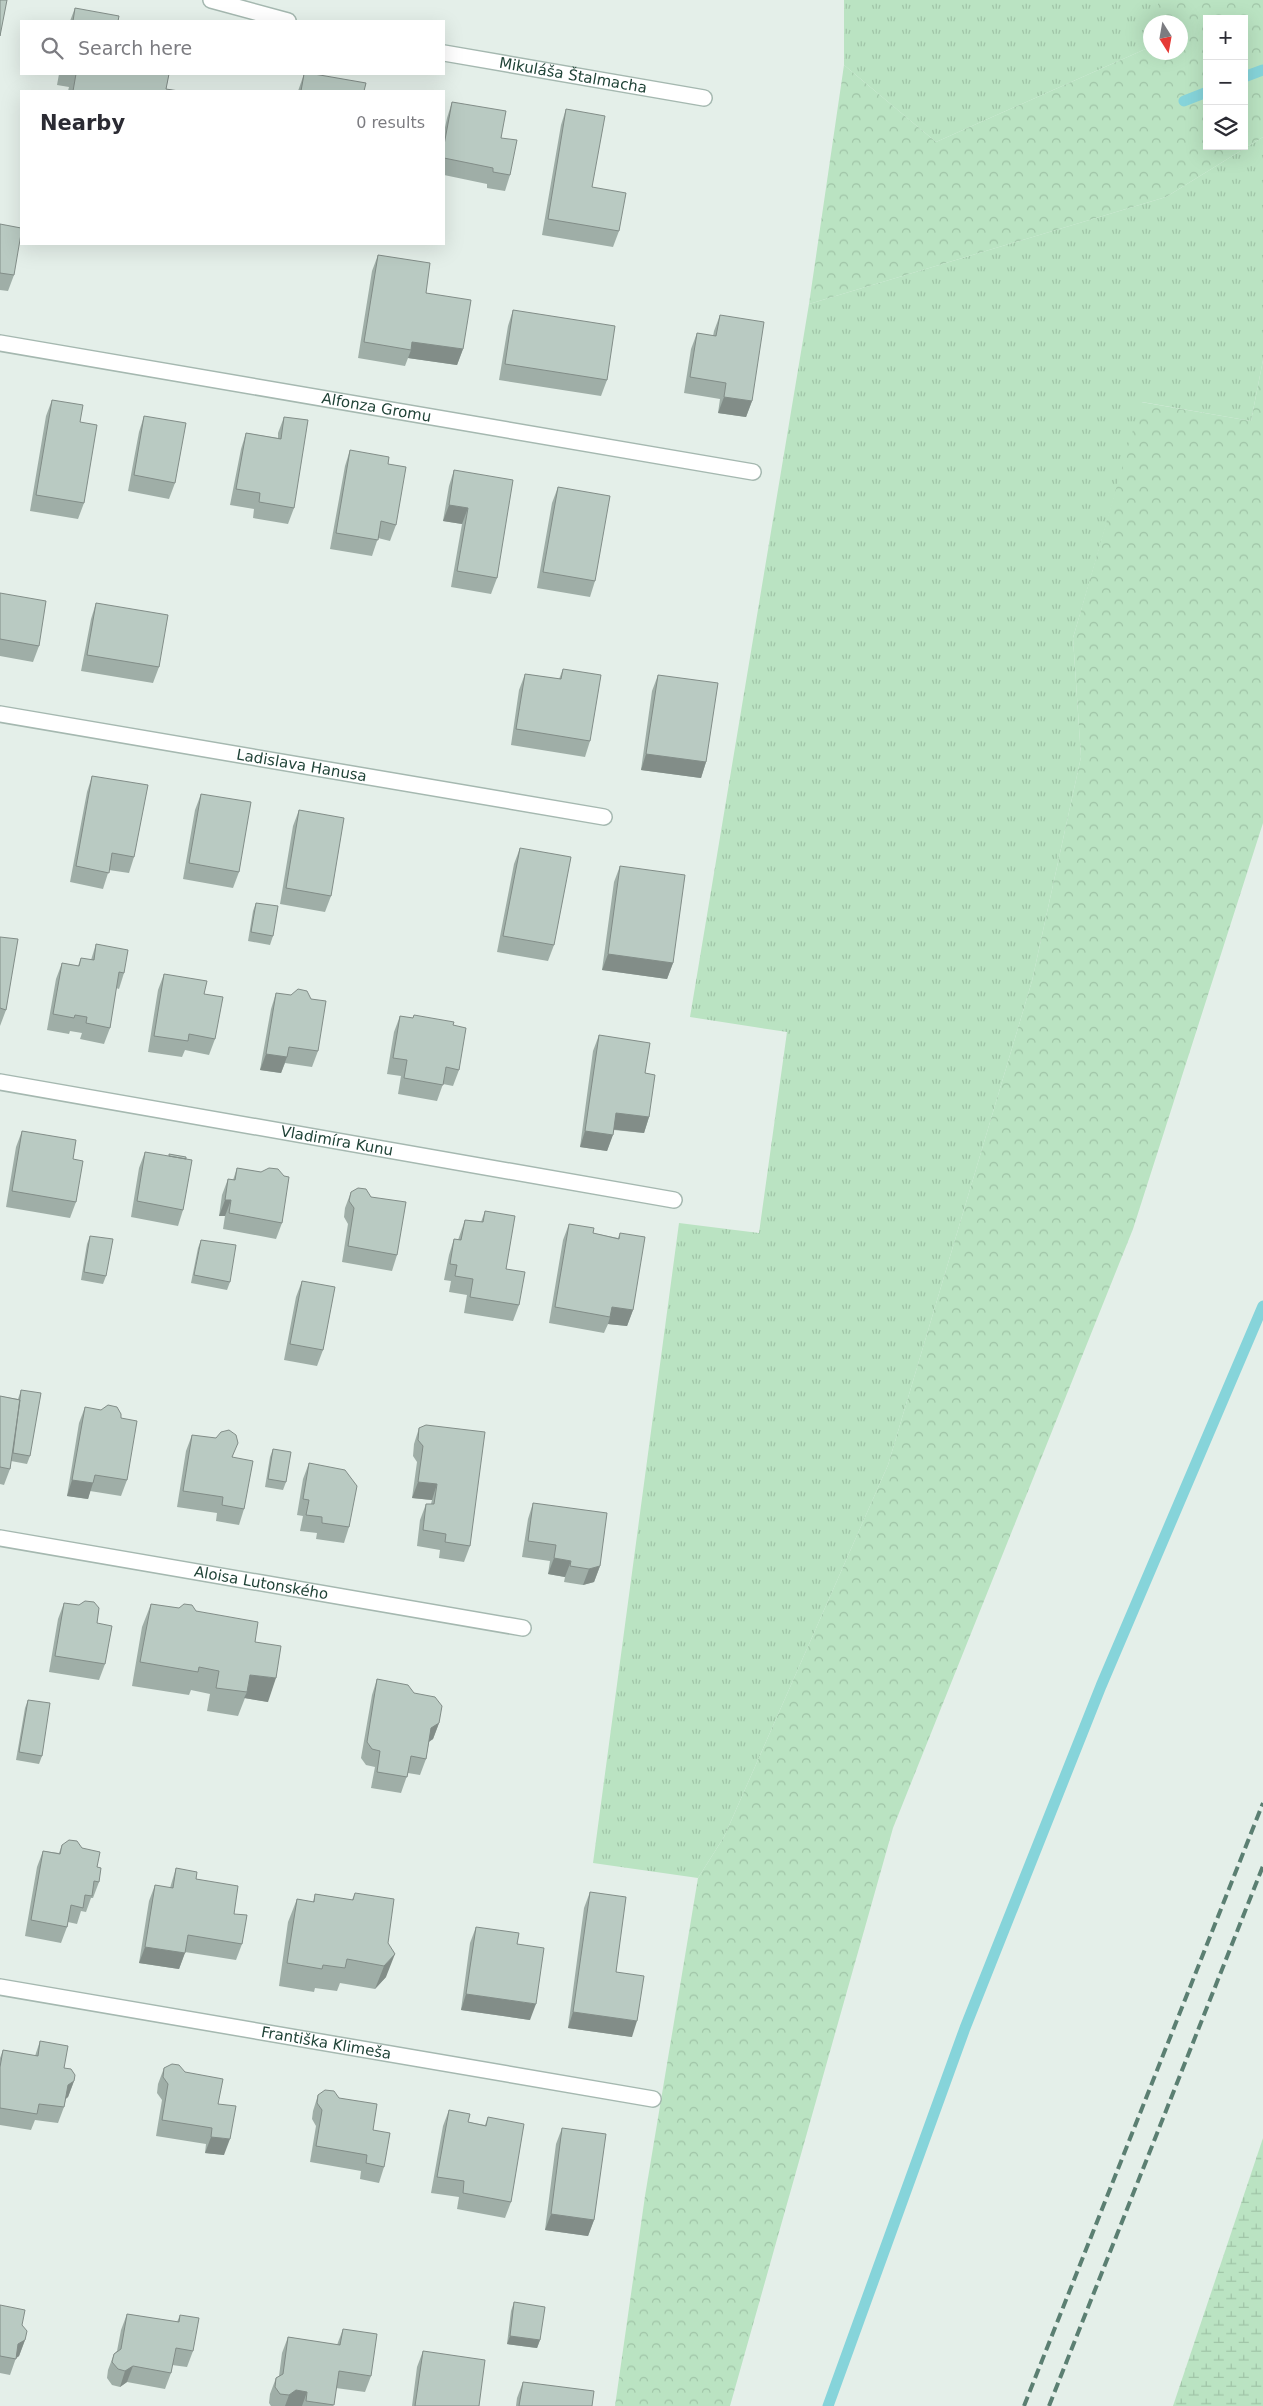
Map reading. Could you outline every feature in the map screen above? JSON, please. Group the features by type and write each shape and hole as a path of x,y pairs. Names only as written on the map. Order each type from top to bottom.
{"street":[{"path":"211,0 284,20"},
{"name":"Mikuláša Štalmacha","path":"445,53 704,98"},
{"name":"Alfonza Gromu","path":"0,343 753,472"},
{"name":"Ladislava Hanusa","path":"0,714 604,817"},
{"name":"Vladimíra Kunu","path":"0,1082 674,1200"},
{"name":"Aloisa Lutonského","path":"0,1538 523,1628"},
{"name":"Františka Klimeša","path":"0,1987 653,2099"}],"green space":[{"path":"844,0 1158,0 1158,15 1143,15 1143,50 936,142 844,65"},
{"path":"1158,0 1263,0 1263,137 1248,146 1248,15 1203,15 1203,150 1242,150 1166,197 809,304 844,65 936,142 1143,50 1143,60 1188,60 1188,15 1158,15"},
{"path":"1263,137 1263,360 1251,421 1142,402 1073,638 1081,757 1032,981 888,1465 724,1837 698,1878 593,1863 679,1223 759,1233 787,1032 690,1017 809,304 1166,197 1242,150 1248,150 1248,146"},
{"path":"1263,360 1263,823 1133,1229 893,1828 730,2406 615,2406 645,2196 698,1878 724,1837 888,1465 1032,981 1081,757 1073,638 1141,402 1251,421"},
{"path":"1263,2138 1263,2406 1173,2406"}],"building":[{"path":"0,0 7,0 0,36"},
{"path":"75,8 119,16 118,20 73,20"},
{"path":"76,75 169,75 166,89 172,90 73,90"},
{"path":"304,75 320,75 366,83 364,90 301,90"},
{"path":"452,102 506,111 501,138 517,140 510,175 493,172 493,168 445,158 445,140"},
{"path":"566,109 605,116 592,187 626,193 619,231 548,219"},
{"path":"0,224 20,228 20,240 14,275 0,273"},
{"path":"378,255 430,263 426,293 471,300 463,349 412,342 411,350 364,342"},
{"path":"513,310 615,326 607,380 505,364"},
{"path":"720,315 764,322 752,401 724,397 726,383 690,377 697,333 716,336"},
{"path":"52,400 83,405 80,422 97,425 84,503 36,495"},
{"path":"144,416 186,423 175,483 134,475"},
{"path":"284,417 308,420 294,508 259,502 260,493 236,489 246,433 281,439"},
{"path":"350,450 389,457 388,464 406,467 396,525 381,521 378,540 336,533"},
{"path":"454,470 513,480 497,578 457,571 468,508 449,505"},
{"path":"558,487 610,496 595,581 543,572"},
{"path":"0,593 46,601 39,646 0,639"},
{"path":"96,603 168,615 159,667 87,655"},
{"path":"563,669 601,675 590,741 516,729 525,674 561,679"},
{"path":"658,675 718,683 706,762 646,754"},
{"path":"92,776 148,785 134,857 112,853 109,873 76,866"},
{"path":"201,794 251,802 239,872 189,863"},
{"path":"299,810 344,818 331,896 286,888"},
{"path":"520,848 571,857 554,945 503,936"},
{"path":"620,866 685,875 673,963 608,954"},
{"path":"256,903 278,906 273,936 251,932"},
{"path":"0,937 18,939 6,1010 0,1008"},
{"path":"96,944 128,950 124,973 119,972 110,1028 86,1023 87,1017 75,1015 74,1018 53,1014 62,963 79,966 81,958 94,960"},
{"path":"164,974 207,981 204,994 223,997 215,1039 189,1034 188,1041 154,1036"},
{"path":"298,989 307,991 311,999 326,1001 318,1051 289,1047 287,1057 266,1054 276,993 291,995"},
{"path":"414,1015 454,1022 453,1025 466,1028 459,1070 446,1067 443,1085 404,1078 407,1060 393,1058 400,1016 413,1018"},
{"path":"599,1035 650,1043 645,1073 655,1075 649,1117 616,1113 613,1135 585,1131"},
{"path":"22,1131 76,1140 73,1159 83,1161 76,1202 12,1191"},
{"path":"145,1152 192,1160 183,1210 137,1201"},
{"path":"169,1154 186,1157 186,1159 169,1156"},
{"path":"237,1168 261,1172 269,1168 278,1169 284,1176 289,1177 282,1223 229,1213 231,1200 225,1200 228,1179 235,1180"},
{"path":"358,1188 366,1189 371,1197 406,1202 397,1255 348,1246 354,1208 349,1201 351,1192"},
{"path":"485,1211 515,1216 506,1269 525,1272 519,1305 470,1297 473,1279 455,1276 457,1265 450,1264 454,1239 461,1240 465,1220 483,1222"},
{"path":"569,1224 594,1228 593,1233 619,1239 620,1233 645,1237 633,1310 612,1307 610,1317 555,1307"},
{"path":"90,1236 113,1239 106,1276 84,1272"},
{"path":"201,1240 236,1245 230,1282 194,1275"},
{"path":"302,1281 335,1287 323,1350 290,1344"},
{"path":"21,1390 41,1393 30,1456 13,1453"},
{"path":"0,1396 20,1400 10,1469 0,1467"},
{"path":"108,1405 117,1407 121,1418 137,1421 127,1480 95,1475 93,1483 72,1480 85,1407 101,1410"},
{"path":"426,1425 485,1432 470,1546 445,1542 446,1534 423,1530 426,1504 434,1504 437,1484 418,1482 423,1446 418,1440 419,1428"},
{"path":"229,1430 236,1435 238,1443 232,1457 253,1461 244,1509 222,1505 223,1497 183,1491 192,1435 216,1438 221,1432"},
{"path":"273,1449 291,1452 286,1482 268,1479"},
{"path":"309,1463 345,1470 357,1486 349,1527 322,1523 322,1517 306,1515 309,1500 303,1499"},
{"path":"533,1503 607,1513 600,1566 589,1569 570,1566 571,1561 554,1558 556,1545 528,1541"},
{"path":"85,1601 94,1602 99,1608 97,1623 112,1626 105,1664 55,1656 64,1603 79,1605"},
{"path":"151,1604 179,1608 184,1604 192,1605 196,1611 258,1622 255,1642 281,1646 276,1678 250,1675 247,1692 216,1688 219,1671 199,1667 198,1672 140,1662"},
{"path":"377,1679 408,1685 414,1693 435,1697 442,1706 439,1723 431,1728 426,1759 411,1756 407,1777 377,1772 380,1751 372,1749 367,1742"},
{"path":"28,1700 50,1703 42,1756 19,1752"},
{"path":"69,1840 77,1841 82,1848 100,1852 97,1867 101,1868 99,1882 94,1881 92,1896 85,1895 83,1908 71,1905 67,1927 31,1920 43,1851 60,1854 62,1845"},
{"path":"176,1868 197,1872 196,1879 238,1886 234,1914 247,1915 242,1944 188,1935 185,1953 145,1947 155,1885 173,1888"},
{"path":"590,1892 626,1897 616,1972 644,1976 637,2021 573,2012"},
{"path":"355,1893 394,1899 388,1943 395,1954 384,1966 347,1959 345,1968 323,1965 322,1969 287,1963 297,1899 314,1902 315,1894 353,1900"},
{"path":"476,1927 519,1933 517,1944 544,1948 536,2004 466,1994"},
{"path":"40,2041 68,2046 64,2068 71,2069 75,2075 74,2081 68,2085 64,2107 39,2104 37,2114 0,2108 0,2067 3,2050 38,2056"},
{"path":"172,2064 179,2065 185,2072 223,2079 218,2104 236,2106 230,2139 211,2137 212,2128 162,2120 168,2084 163,2077 164,2068"},
{"path":"325,2090 334,2091 339,2098 377,2104 373,2130 390,2133 384,2167 366,2163 367,2155 316,2146 322,2110 317,2103 318,2095"},
{"path":"449,2110 470,2114 468,2122 486,2126 488,2117 524,2124 511,2202 463,2193 464,2181 437,2177"},
{"path":"562,2128 606,2134 594,2220 551,2214"},
{"path":"514,2302 545,2307 540,2340 510,2336"},
{"path":"0,2305 25,2310 22,2325 27,2331 25,2340 18,2344 16,2359 0,2356"},
{"path":"127,2314 179,2322 180,2315 199,2318 193,2351 176,2348 171,2373 133,2366 125,2371 118,2369 112,2362 114,2354 121,2349"},
{"path":"343,2329 377,2334 371,2376 339,2371 334,2405 306,2401 307,2392 296,2390 289,2395 280,2394 275,2387 276,2378 283,2374 288,2337 340,2345"},
{"path":"423,2351 485,2360 479,2406 415,2406"},
{"path":"523,2382 594,2391 592,2406 519,2406"}],"waterway":[{"path":"1248,76 1263,70"},
{"path":"1184,101 1203,94"},
{"path":"828,2406 965,2028 1101,1686 1263,1306"}],"railway":[{"path":"1024,2406 1263,1803"},
{"path":"1049,2406 1263,1866"}]}
